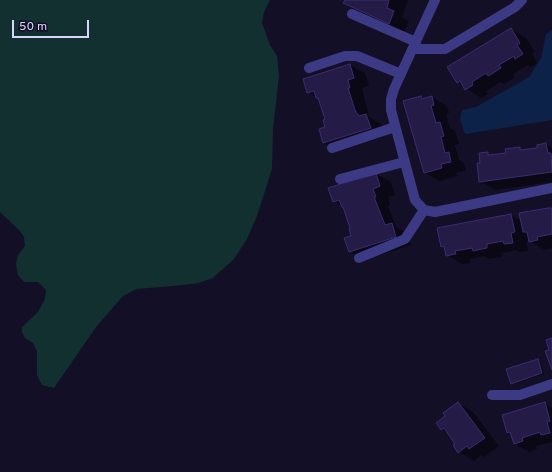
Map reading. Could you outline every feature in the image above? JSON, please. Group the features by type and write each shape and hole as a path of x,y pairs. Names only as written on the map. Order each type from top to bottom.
{"street":[{"path":"435,0 391,99 391,110 395,128 415,200 424,210 435,212 552,188"},
{"path":"352,14 414,45 445,49 515,7 522,0"},
{"path":"309,68 346,56 357,56 401,74"},
{"path":"332,148 395,128"},
{"path":"340,179 404,162"},
{"path":"359,258 405,239 424,210"},
{"path":"492,395 520,395 552,384"}],"green space":[{"path":"0,0 270,0 264,12 262,23 270,45 277,56 279,76 273,129 272,169 257,216 247,239 234,259 213,278 199,283 137,289 123,296 96,327 54,388 42,385 37,375 37,351 33,343 25,338 22,332 22,327 38,312 45,299 46,290 38,282 24,282 18,275 16,264 18,255 25,246 24,237 20,231 0,212"}],"water":[{"path":"552,30 552,120 466,134 460,119 462,110 476,107 529,77 541,58 546,34"}],"building":[{"path":"345,0 389,0 387,8 394,11 389,24 343,3"},
{"path":"511,28 520,43 517,45 523,54 515,59 514,56 499,65 501,68 488,76 486,73 472,82 473,85 465,90 460,81 457,83 447,67"},
{"path":"350,64 354,78 348,80 350,88 348,88 355,110 359,116 366,114 371,128 323,143 319,129 325,127 323,120 325,119 318,98 316,98 314,91 307,93 303,79"},
{"path":"421,96 422,99 432,96 434,105 431,106 436,123 440,122 444,136 441,137 445,153 449,152 451,162 441,164 442,168 424,173 403,101"},
{"path":"546,143 548,153 551,153 552,172 479,182 477,163 480,163 479,153 488,152 488,155 506,153 505,149 520,147 520,150 537,148 537,145"},
{"path":"376,173 380,186 373,189 376,197 374,197 385,225 392,223 396,237 349,252 344,238 351,236 350,228 343,207 339,200 333,202 328,188"},
{"path":"552,208 552,234 537,237 538,240 529,242 527,232 523,232 519,213"},
{"path":"511,214 515,232 511,233 513,243 504,244 503,241 487,244 487,248 473,251 472,248 455,251 456,254 446,256 444,246 441,247 437,228"},
{"path":"552,338 552,370 545,351 549,350 546,340"},
{"path":"538,359 542,373 511,384 506,369"},
{"path":"458,402 485,438 469,449 467,446 458,453 453,445 455,444 444,428 441,430 436,423 445,416 443,413"},
{"path":"545,402 550,421 547,422 550,433 541,435 540,432 522,438 523,441 514,444 510,432 507,433 502,415"}]}
